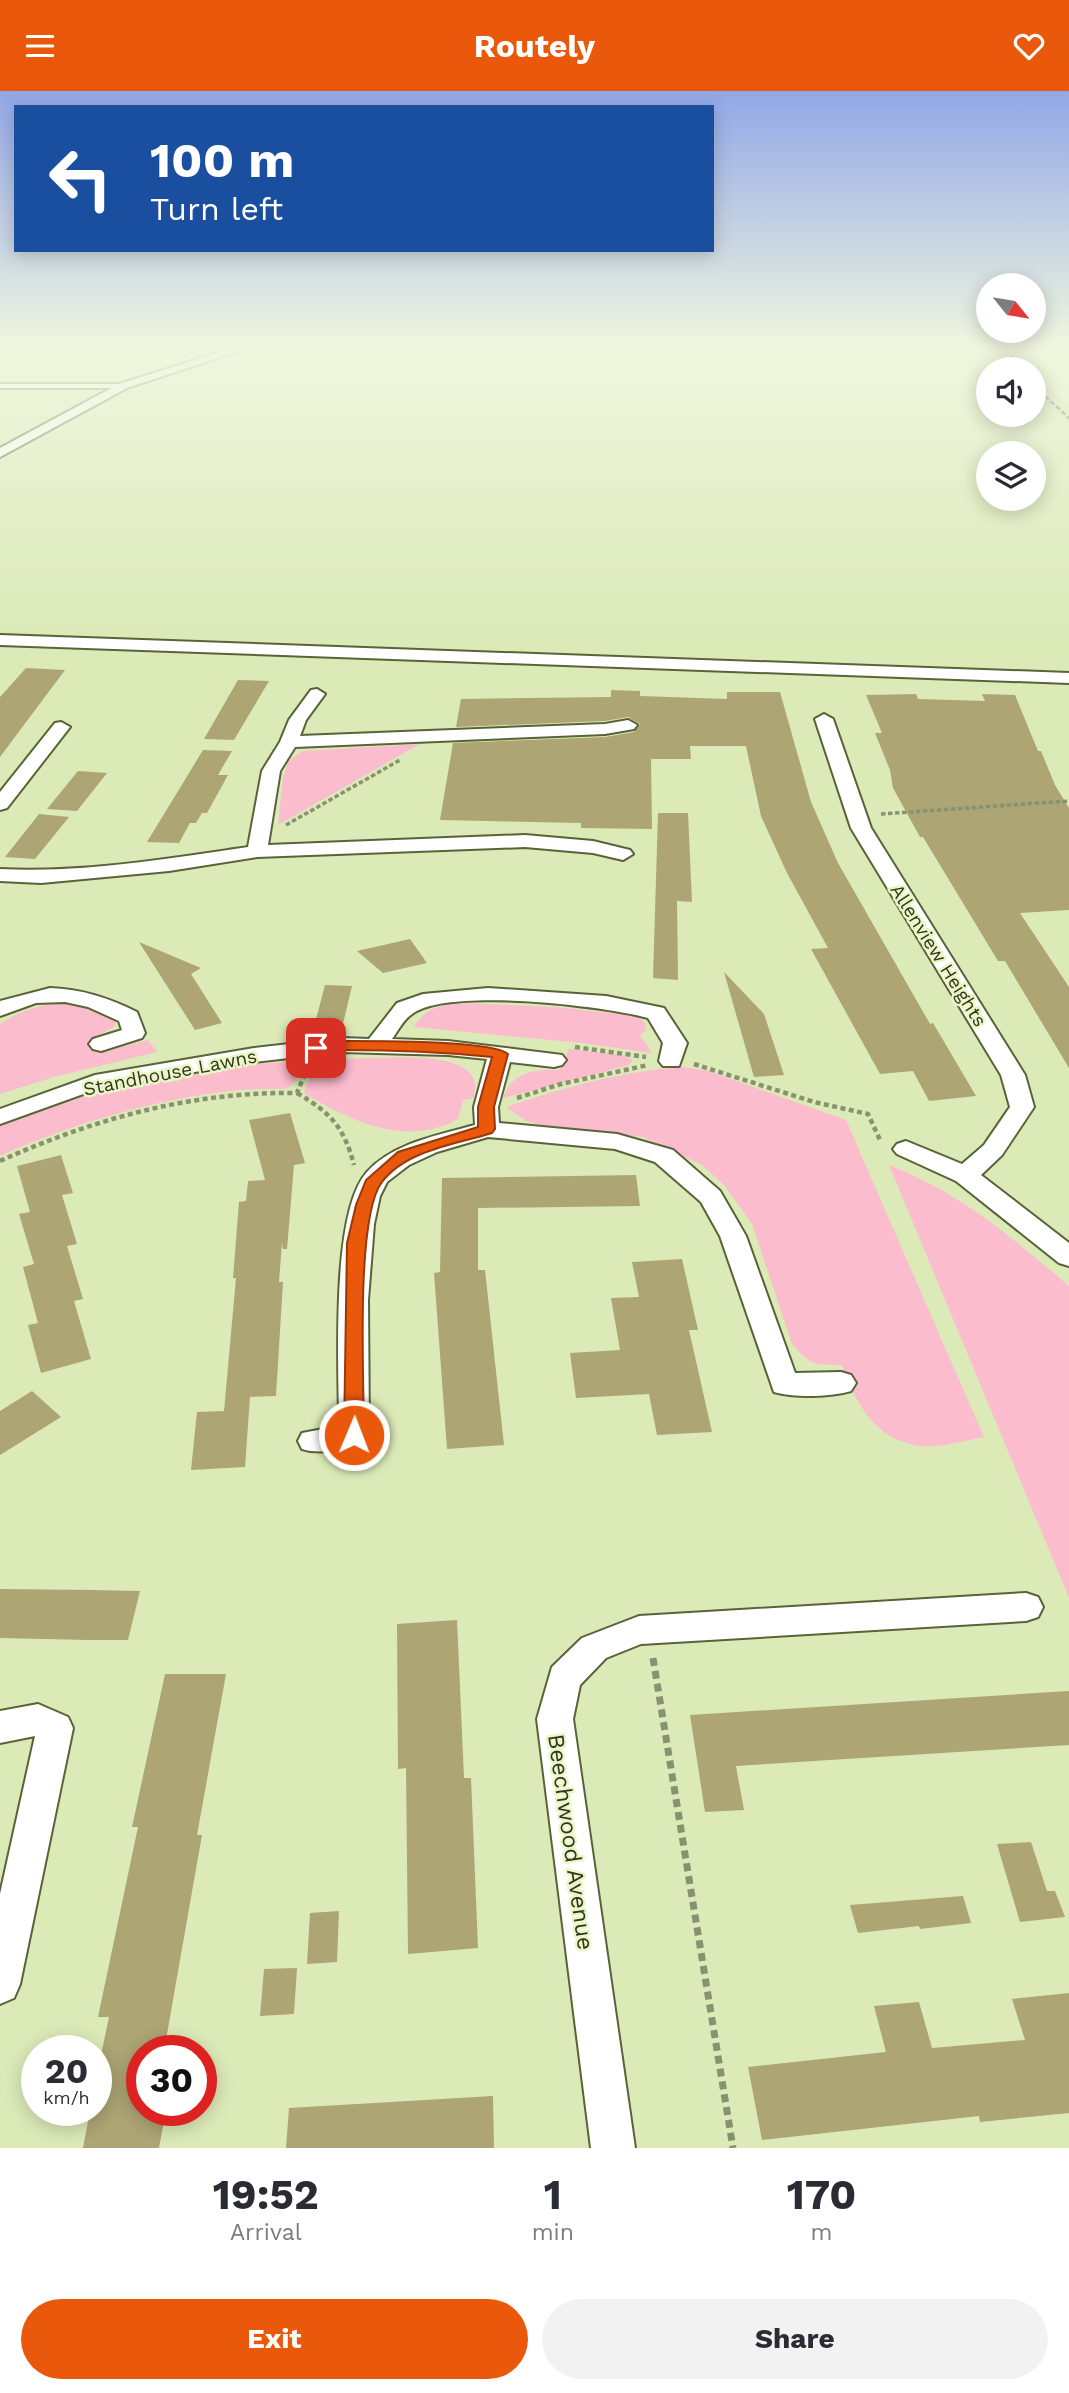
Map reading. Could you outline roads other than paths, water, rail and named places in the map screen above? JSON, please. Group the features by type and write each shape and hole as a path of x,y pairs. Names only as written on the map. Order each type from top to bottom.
{"street":[{"path":"0,453 24,440"},
{"path":"0,640 1069,678"},
{"path":"258,843 271,771 289,742 298,720 317,694"},
{"name":"Allenview Heights","path":"824,719 861,828 1013,1075 1022,1107 993,1150 965,1175"},
{"path":"289,742 605,729 628,725"},
{"path":"0,804 61,727"},
{"path":"0,875 41,877 156,867 258,843 525,841 593,846 623,854"},
{"path":"0,1009 39,994 64,993 87,998 129,1017 134,1033 101,1044"},
{"path":"376,1046 405,1008 433,997 481,995 565,998 625,1004 656,1013 674,1043 671,1061"},
{"name":"Standhouse Lawns","path":"0,1117 95,1082 254,1055 316,1048 448,1048 554,1060"},
{"path":"486,1118 500,1054"},
{"path":"313,1441 354,1435 356,1243 364,1205 374,1180 403,1155 486,1118 617,1142 664,1156 711,1197 733,1236 784,1384 841,1383"},
{"path":"906,1149 965,1175 1069,1257"},
{"name":"Beechwood Avenue","path":"613,2148 555,1719 564,1678 594,1649 639,1630 1026,1607"},
{"path":"0,1727 38,1720 55,1728 0,1984"}]}
